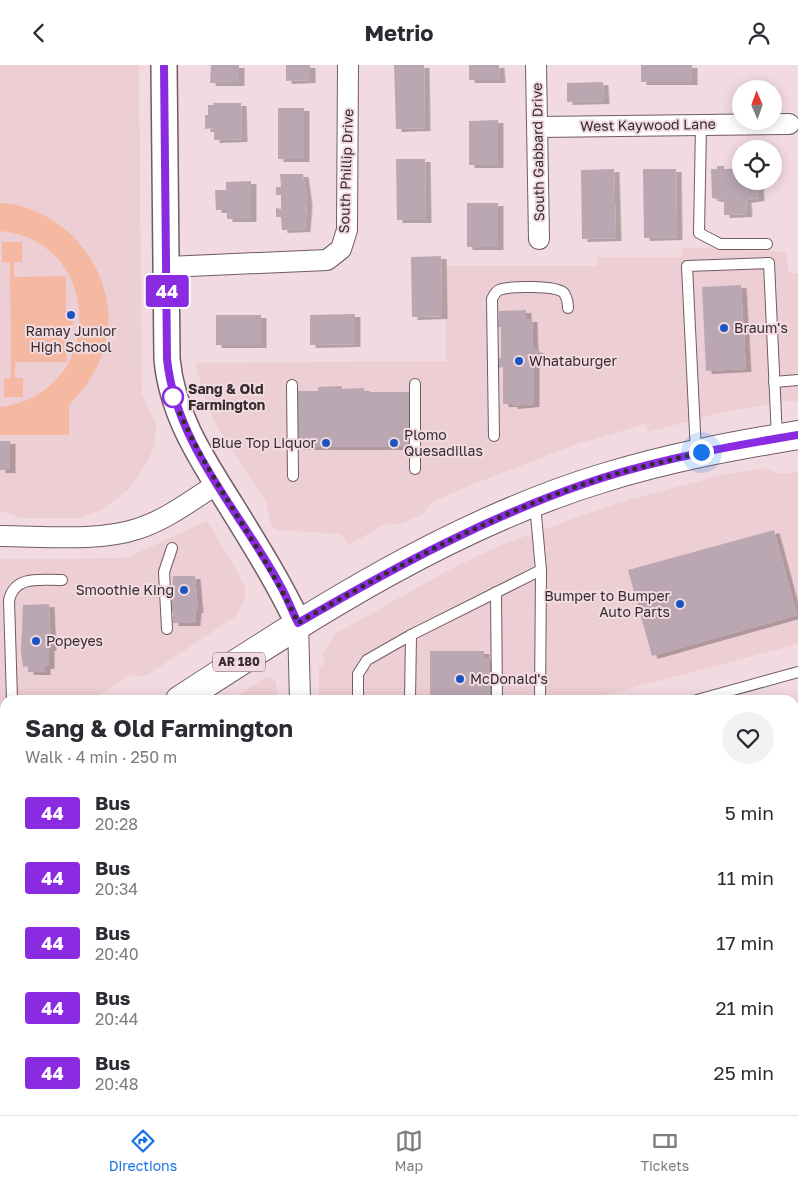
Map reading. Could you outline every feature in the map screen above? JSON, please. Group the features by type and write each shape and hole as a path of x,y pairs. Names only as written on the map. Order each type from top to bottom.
{"main road":[{"name":"AR 180","path":"188,695 298,623 430,549 535,503 602,478 696,453 788,437"}],"street":[{"path":"164,65 167,359 170,387 181,421 217,484 280,585 298,623 300,695"},
{"name":"South Phillip Drive","path":"167,267 327,260 341,249 347,230 348,65"},
{"name":"South Gabbard Drive","path":"536,65 538,239"},
{"name":"West Kaywood Lane","path":"538,127 788,124"},
{"path":"0,536 98,536 137,530 168,516 217,484"}],"lane":[{"path":"701,125 699,233 720,244 767,244"},
{"path":"696,453 687,266 769,263 774,382 788,437"},
{"path":"494,436 492,299 496,292 505,288 554,288 563,293 568,301 568,308"},
{"path":"774,382 798,380"},
{"path":"415,384 415,469"},
{"path":"292,385 293,476"},
{"path":"535,503 541,570 540,695"},
{"path":"167,629 164,572 172,548"},
{"path":"358,695 358,674 367,660 411,635 541,570"},
{"path":"12,695 9,601 11,592 23,581 62,580"},
{"path":"496,592 497,695"},
{"path":"410,695 411,635"},
{"path":"715,695 798,672"}],"shaded area":[{"name":"Ramay Junior High School","path":"0,65 139,65 142,394 156,425 155,438 153,449 147,462 129,489 102,510 79,518 21,518 0,511"},
{"path":"0,203 24,207 46,216 65,230 82,247 95,267 104,289 108,312 105,346 93,374 69,405 69,435 0,435 0,407 35,396 60,375 75,348 80,318 74,288 59,261 35,241 0,231"},
{"path":"2,242 22,242 22,262 14,262 14,277 66,276 66,312 73,312 73,325 66,326 67,362 15,362 15,378 23,378 23,397 4,397 4,379 11,378 10,263 2,262"},
{"path":"683,247 787,252 788,273 798,273 798,402 790,401 724,412 648,432 646,424 577,444 439,499 430,504 424,513 404,523 384,525 348,545 344,538 338,534 278,530 271,526 266,502 216,425 204,396 196,363 446,361 446,266 597,266 597,257 682,257"},
{"path":"765,468 778,474 798,472 798,644 605,695 319,695 319,666 324,665 323,654 335,634 456,566 503,544 614,504 725,474"},
{"path":"207,521 238,573 245,588 245,599 236,616 149,674 143,676 131,675 99,695 0,695 0,559 126,558"},
{"path":"266,677 276,681 277,695 239,695"}],"building":[{"path":"211,65 239,65 239,83 210,83"},
{"path":"286,65 310,65 310,80 286,81"},
{"path":"394,65 424,65 425,128 396,129"},
{"path":"469,65 499,65 500,80 469,80"},
{"path":"641,65 692,65 692,82 641,82"},
{"path":"603,82 604,101 567,102 567,83"},
{"path":"213,103 241,103 242,139 214,140 214,128 205,129 205,115 208,115 208,105 214,105"},
{"path":"278,108 304,108 304,159 278,159"},
{"path":"498,120 498,165 469,165 469,121"},
{"path":"396,159 425,159 426,220 397,220"},
{"path":"717,166 724,166 724,169 732,169 732,190 759,190 759,198 746,200 747,214 724,215 724,200 712,198 711,169 717,169"},
{"path":"614,169 616,238 582,239 581,170"},
{"path":"643,169 676,169 677,237 644,238"},
{"path":"280,174 303,174 307,202 305,229 282,230 281,217 276,217 276,208 281,209 281,195 276,195 276,187 281,187"},
{"path":"251,181 251,219 227,219 227,210 216,210 215,190 226,190 226,182"},
{"path":"467,203 498,203 498,247 467,247"},
{"path":"441,256 442,316 412,317 411,257"},
{"name":"Braum's","path":"741,285 746,369 706,371 702,287"},
{"name":"Whataburger","path":"526,310 526,319 532,319 533,349 540,351 540,364 534,364 534,404 512,406 512,404 503,404 503,367 498,368 498,358 501,358 501,327 497,327 497,321 499,321 499,311"},
{"path":"355,314 355,344 310,345 310,315"},
{"path":"216,315 261,315 261,345 216,345"},
{"path":"342,386 342,389 364,388 364,392 409,392 409,447 298,447 298,391 318,391 318,387"},
{"path":"0,441 10,441 10,470 0,470"},
{"path":"774,530 797,615 652,656 628,570"},
{"name":"Smoothie King","path":"173,576 195,576 198,610 196,610 195,623 173,623 173,612 171,612"},
{"name":"Popeyes","path":"49,604 51,648 49,648 49,666 45,666 45,672 28,672 28,666 23,667 21,651 23,605"},
{"name":"McDonald's","path":"430,651 484,651 484,658 490,658 490,695 430,695"}],"bus line":[{"name":"44","path":"164,65 167,359 170,387 181,421 199,456 280,585 298,623 430,549 535,503 602,478 701,452 798,435"}],"place":[{"name":"Ramay Junior High School","path":"71,315"},
{"name":"Braum's","path":"724,328"},
{"name":"Whataburger","path":"519,361"},
{"name":"Sang & Old Farmington","path":"173,397"},
{"name":"Blue Top Liquor","path":"326,443"},
{"name":"Plomo Quesadillas","path":"394,443"},
{"name":"Smoothie King","path":"184,590"},
{"name":"Bumper to Bumper Auto Parts","path":"680,604"},
{"name":"Popeyes","path":"36,641"},
{"name":"McDonald's","path":"460,679"}],"route":[{"path":"173,397 181,421 199,456 280,585 298,623 430,549 519,509 602,478 701,452"}]}
